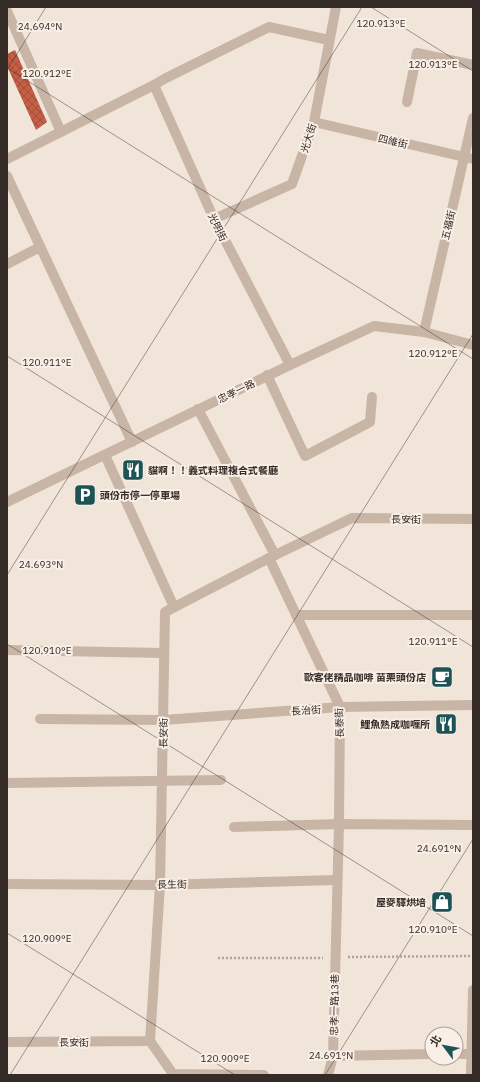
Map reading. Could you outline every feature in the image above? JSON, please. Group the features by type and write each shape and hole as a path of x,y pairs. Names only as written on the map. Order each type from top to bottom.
{"street":[{"name":"光大街","path":"214,220 292,184 314,122 336,7"},
{"path":"7,11 61,132"},
{"path":"7,159 269,27 329,40"},
{"path":"407,102 417,53 473,65"},
{"name":"光明街","path":"154,86 214,220 290,364"},
{"name":"五福街","path":"424,332 469,158 473,118"},
{"name":"四維街","path":"314,122 469,158"},
{"path":"7,176 132,442"},
{"path":"7,264 40,247"},
{"name":"忠孝一路","path":"7,502 267,375 374,326 424,332 473,345"},
{"path":"267,375 305,456 370,422 372,397"},
{"name":"長泰街","path":"198,410 272,557 296,615 340,707 339,824 336,880"},
{"path":"105,455 174,607"},
{"name":"長安街","path":"7,1042 150,1041 160,885 163,653 165,612 352,518 473,519"},
{"path":"296,615 473,615"},
{"path":"7,650 163,653"},
{"name":"長治街","path":"40,719 163,720 340,707 473,705"},
{"path":"7,783 221,780"},
{"path":"234,827 339,824 473,825"},
{"name":"長生街","path":"7,884 160,885 336,880"},
{"name":"忠孝一路13巷","path":"328,1075 333,1056 336,880"},
{"path":"471,1075 473,990"},
{"path":"150,1041 173,1074 264,1075"},
{"path":"333,1056 424,1054"},
{"path":"464,1054 471,1054"}],"building":[{"path":"15,50 47,122 36,130 7,66 7,54"}],"place":[{"name":"貓啊！！義式料理複合式餐廳","path":"133,470"},
{"name":"頭份市停一停車場","path":"85,495"},
{"name":"歐客佬精品咖啡 苗栗頭份店","path":"442,677"},
{"name":"鯉魚熟成咖喱所","path":"446,724"},
{"name":"屋麥驛烘培","path":"442,902"}]}
